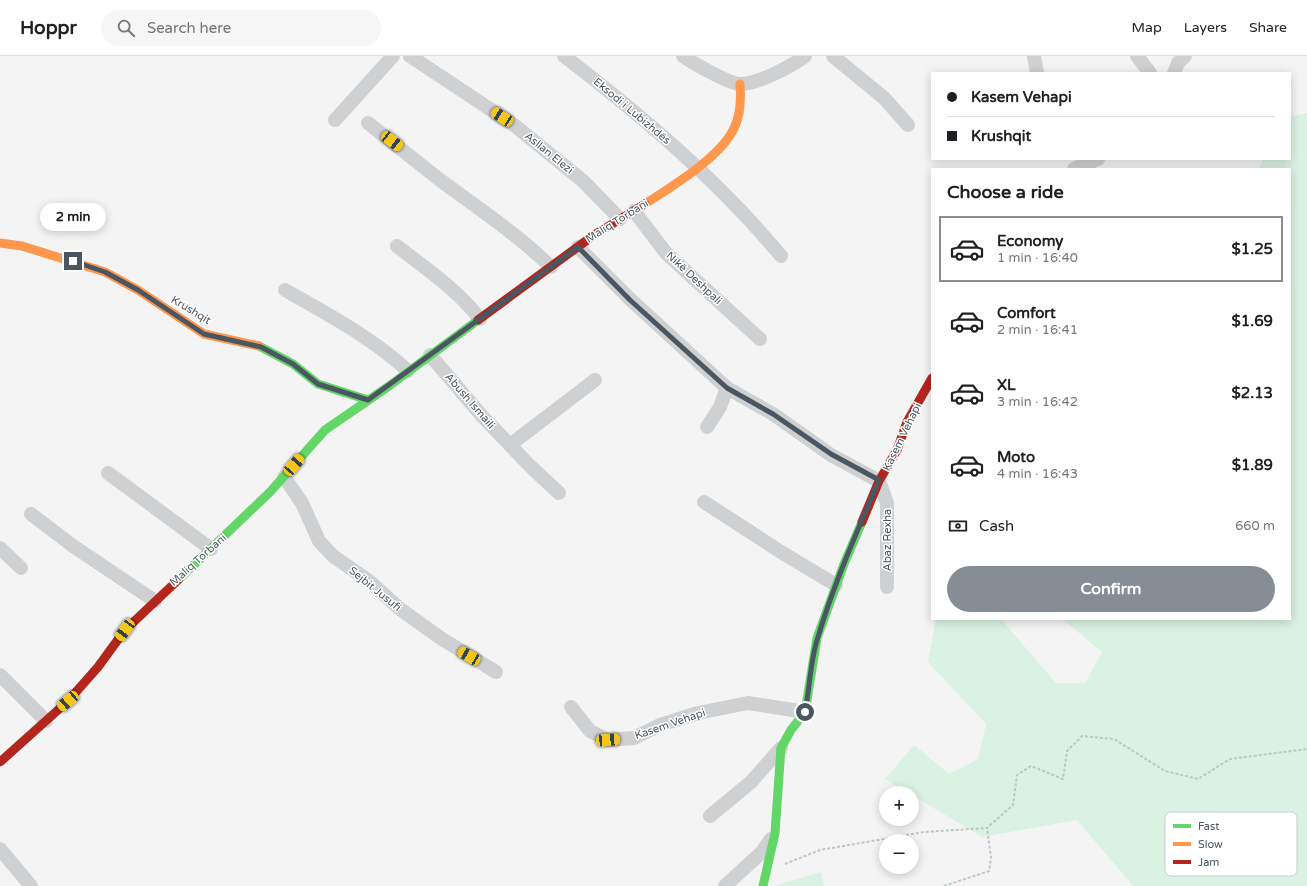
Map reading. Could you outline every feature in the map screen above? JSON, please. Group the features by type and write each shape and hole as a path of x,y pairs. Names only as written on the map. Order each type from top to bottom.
{"street":[{"path":"335,120 393,56"},
{"name":"Asllan Elezi","path":"410,56 514,124 583,182 620,219"},
{"name":"Eksodi i Lubizhdës","path":"564,56 611,92 697,168"},
{"path":"683,56 698,67 740,84 760,79 786,68 805,56"},
{"path":"833,56 884,98 908,125"},
{"path":"1034,56 1038,72"},
{"path":"1137,56 1149,72"},
{"path":"1174,72 1178,63 1185,56"},
{"name":"Maliq Torbani","path":"0,762 68,701 98,666 125,630 154,600 211,549 270,492 325,430 578,247 697,168 719,150 735,127 741,102 740,84"},
{"path":"368,123 439,179 507,228 551,267"},
{"path":"1076,168 1096,160"},
{"path":"697,168 750,219 781,256"},
{"name":"Nikë Deshpali","path":"634,211 666,253 760,339"},
{"name":"Krushqit","path":"0,243 22,246 105,272 138,290 204,334 261,347 293,364 318,384 368,400"},
{"path":"397,246 468,302 480,318"},
{"path":"578,247 630,300 727,388 773,414 831,454 879,480"},
{"path":"285,290 330,315 396,360 408,371"},
{"name":"Abush Ismaili","path":"430,355 482,416 510,446 559,493"},
{"path":"510,446 595,380"},
{"name":"Kasem Vehapi","path":"764,886 775,833 781,748 790,730 805,712 809,692 810,673 817,638 836,585 879,480 897,450 907,422 931,380"},
{"path":"707,427 720,407 727,388"},
{"path":"108,473 211,549"},
{"name":"Sejbit Jusufi","path":"284,477 302,503 319,541 333,556 369,582 400,609 442,640 496,672"},
{"name":"Abaz Rexha","path":"879,480 887,503 887,587"},
{"path":"704,502 781,552 836,585"},
{"path":"31,514 73,546 154,600"},
{"path":"0,548 21,568"},
{"path":"0,675 46,721"},
{"name":"Kasem Vehapi","path":"571,707 590,731 608,740 634,738 660,725 698,713 748,703 805,712"},
{"path":"710,816 751,782 781,748"},
{"path":"725,886 761,853 775,833"},
{"path":"0,849 31,886"}],"path":[{"path":"766,871 820,850 924,832 987,828 1013,805 1017,775 1032,766 1062,779 1067,751 1082,736 1114,739 1165,771 1198,778 1230,759 1307,749"},
{"path":"944,886 989,871 991,858 987,828"}],"green space":[{"path":"1307,113 1307,886 1133,886 1077,820 982,837 919,799 919,786 897,786 885,779 914,745 949,774 978,759 986,724 928,662 936,620 1002,620 1056,683 1085,683 1102,652 1063,620 1291,620 1291,168 1259,168 1263,160 1291,160 1291,117"},
{"path":"821,872 824,886 773,886"}],"traffic: fast":[{"path":"178,580 270,492 325,430 389,386 478,320"},
{"path":"259,346 293,364 318,384 368,400"},
{"path":"763,886 775,833 781,748 791,730 805,712 817,638 844,564 862,522"}],"traffic: slow":[{"path":"645,204 695,170 720,148 729,137 738,116 740,84"},
{"path":"0,243 22,246 105,272 138,290 204,334 259,346"}],"traffic: jam":[{"path":"478,320 594,235 645,204"},
{"path":"862,522 879,481 897,450 907,422 931,380"},
{"path":"0,762 68,701 98,667 125,630 178,580"}],"route":[{"path":"73,261 105,272 138,290 204,334 261,347 293,364 318,384 344,394 368,400 578,247 630,300 727,388 773,414 831,454 879,480 844,564 817,638 810,673 809,692 805,712"}]}
